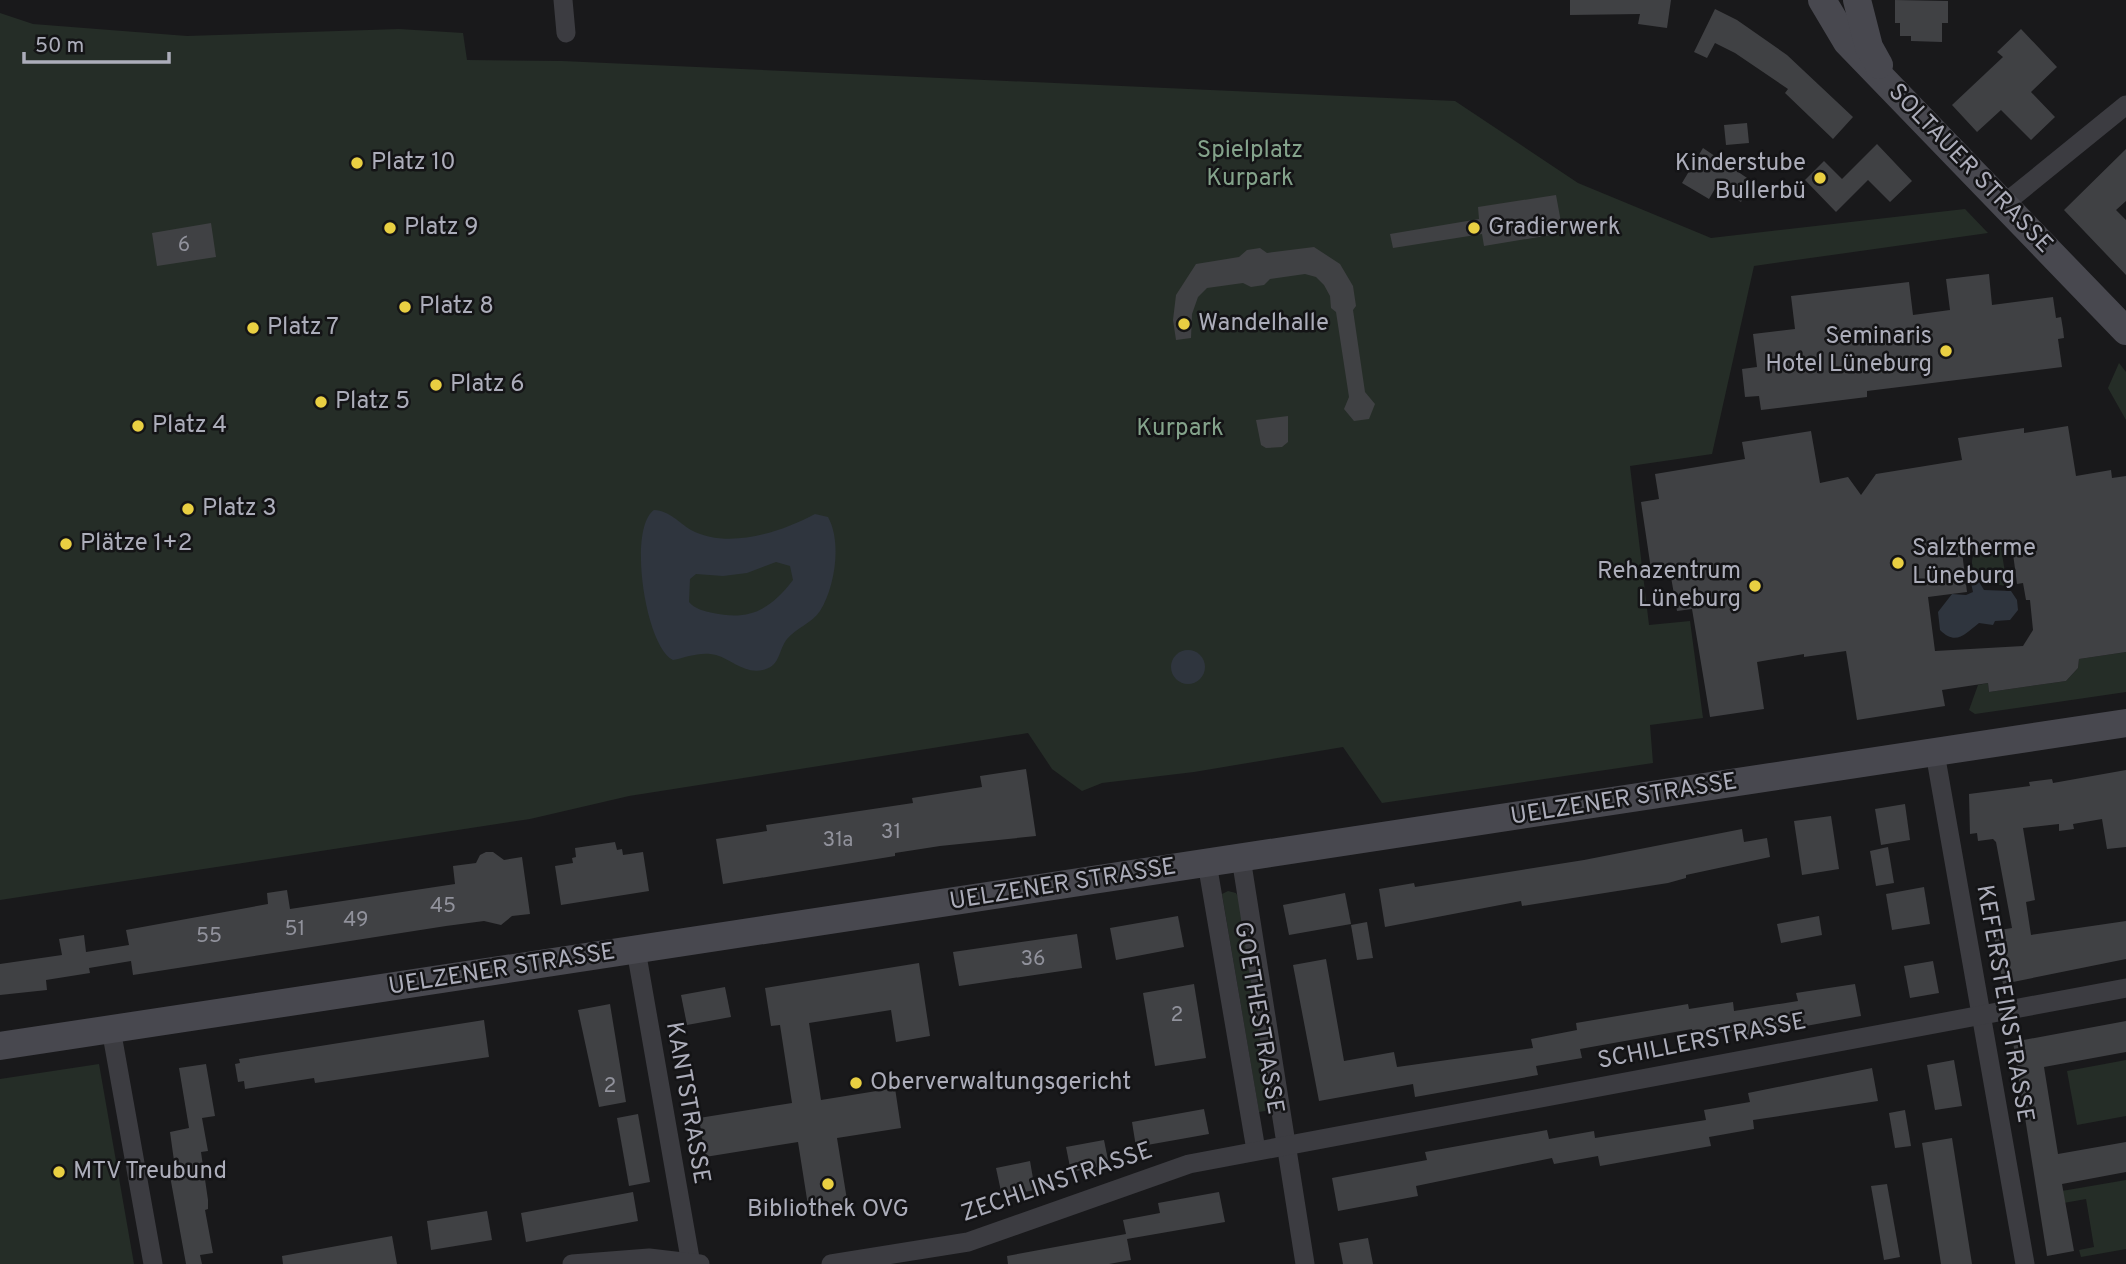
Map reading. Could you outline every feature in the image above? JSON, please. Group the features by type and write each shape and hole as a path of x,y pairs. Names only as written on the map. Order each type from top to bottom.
{"street":[{"path":"563,0 566,33"},
{"name":"SOLTAUER STRASSE","path":"1822,0 1847,42 2126,331"},
{"path":"1857,0 1869,47 1893,89"},
{"path":"2004,204 2126,105"},
{"name":"UELZENER STRASSE","path":"0,1046 1207,863 1936,761 2126,723"},
{"name":"KEFERSTEINSTRASSE","path":"1936,761 2025,1264"},
{"name":"GOETHESTRASSE","path":"1241,858 1305,1264"},
{"name":"GOETHESTRASSE","path":"1207,863 1256,1150 1287,1145"},
{"name":"KANTSTRASSE","path":"636,950 695,1264"},
{"name":"SCHILLERSTRASSE","path":"1287,1145 2126,988"},
{"path":"111,1029 153,1264"},
{"name":"ZECHLINSTRASSE","path":"831,1264 968,1242 1177,1167 1256,1150"},
{"path":"572,1264 649,1258 695,1264"}],"green space":[{"path":"0,13 33,24 187,36 399,29 463,33 467,60 562,61 1455,101 1578,183 1711,238 1965,209 1988,233 1754,266 1712,454 1630,466 1649,625 1690,621 1703,718 1650,725 1653,763 1382,803 1343,747 1194,772 1102,783 1082,791 1052,769 1028,733 629,796 530,819 0,900"},
{"path":"2119,363 2126,372 2126,420 2108,388"},
{"path":"2001,547 2007,586 1984,579 1972,567 1974,551"},
{"path":"2126,652 2126,692 1975,714 1969,710 1978,685 1988,683 1989,692 2066,681 2078,668 2079,659"},
{"path":"1228,891 1236,893 1240,900 1274,1101 1271,1110 1259,1112 1222,894"},
{"path":"2126,1060 2126,1116 2077,1125 2067,1071"},
{"name":"MTV Treubund","path":"99,1064 134,1264 0,1264 0,1079"},
{"path":"2126,1180 2126,1249 2081,1257 2079,1250 2094,1247 2086,1199 2058,1204 2056,1192"}],"shaded area":[{"path":"654,510 660,511 706,536 738,538 771,532 815,514 828,517 836,551 830,590 817,615 787,639 771,667 759,671 746,669 710,654 673,660 663,651 655,634 643,588 642,540 646,521","holes":["776,562 790,566 793,580 785,590 768,605 749,614 713,613 689,602 690,579 696,574 723,576 747,573"]},
{"path":"1965,573 1976,577 1984,590 2011,591 2017,600 2018,610 2010,620 1995,621 1993,625 1979,623 1956,638 1940,630 1938,612 1952,594 1966,595 1973,592 1971,583 1966,582"},
{"path":"1188,650 1200,655 1205,667 1200,679 1188,684 1176,679 1171,667 1176,655"}],"building":[{"path":"1570,0 1671,0 1667,28 1638,24 1640,14 1570,15"},
{"path":"1895,0 1948,1 1948,23 1942,23 1942,42 1911,41 1911,36 1900,36 1900,23 1895,23"},
{"path":"1715,9 1737,20 1787,55 1853,117 1833,139 1785,93 1788,89 1735,53 1715,43 1707,58 1694,52"},
{"path":"2021,29 2057,67 2031,92 2055,117 2031,140 2001,110 1977,132 1952,105 2003,57 1997,52"},
{"path":"1747,123 1749,143 1726,145 1724,125"},
{"path":"1877,144 1912,181 1890,202 1868,180 1836,212 1805,180 1824,161 1842,179"},
{"path":"1703,148 1753,182 1741,202 1716,187 1709,199 1682,183"},
{"path":"2126,149 2126,201 2116,210 2126,220 2126,275 2064,210"},
{"path":"1556,195 1563,233 1484,246 1482,234 1393,248 1390,234 1479,219 1478,207"},
{"path":"211,223 216,257 157,266 152,233"},
{"name":"Wandelhalle","path":"1314,247 1340,264 1353,286 1356,306 1353,310 1365,392 1375,404 1369,419 1354,421 1344,409 1349,397 1336,312 1331,308 1330,296 1324,285 1316,277 1305,274 1270,279 1264,285 1251,287 1243,283 1207,288 1198,297 1192,314 1191,338 1176,340 1173,320 1176,295 1196,264 1239,257 1247,250 1260,248 1267,253"},
{"path":"1989,274 1992,305 2053,297 2056,318 2061,317 2063,329 2064,338 2058,339 2062,367 1867,391 1867,397 1761,410 1759,396 1745,397 1742,369 1757,367 1753,334 1795,329 1791,296 1909,282 1913,315 1950,310 1946,279"},
{"path":"1288,416 1288,442 1282,447 1266,448 1261,445 1256,420"},
{"name":"Salztherme Lüneburg","path":"2068,426 2076,476 2111,470 2112,478 2126,476 2126,652 2079,659 2078,668 2066,681 1989,692 1988,683 1942,690 1945,706 1857,720 1846,651 1804,657 1804,654 1757,662 1764,709 1710,717 1692,609 1677,611 1669,566 1651,569 1641,502 1659,499 1655,474 1745,459 1742,442 1811,431 1820,483 1848,477 1861,495 1876,474 1962,460 1958,438 2024,428 2024,433","holes":["2012,546 2017,584 2023,583 2026,600 2030,600 2033,630 2023,646 1935,651 1928,597 1967,592 1962,552"]},
{"path":"1026,769 1036,836 940,846 723,884 716,839 767,831 766,825 913,803 912,798 982,787 980,776"},
{"path":"2126,770 2126,847 2107,849 2102,819 2073,824 2074,829 2059,831 2059,824 2023,828 2035,900 2026,902 2031,935 2126,921 2126,959 2003,984 1993,931 2012,928 1996,842 1993,839 1978,841 1977,833 1970,834 1969,794 2030,786 2029,782 2052,779 2053,783"},
{"path":"1905,804 1910,840 1881,845 1875,809"},
{"path":"1831,816 1839,869 1802,875 1794,821"},
{"path":"1742,829 1744,842 1767,838 1770,857 1686,875 1686,878 1668,883 1522,906 1521,901 1385,927 1379,889 1414,883 1415,887 1584,860"},
{"path":"615,842 617,850 622,849 623,855 643,852 649,891 561,905 555,866 573,863 572,858 576,857 575,848"},
{"path":"1888,847 1894,883 1876,886 1870,851"},
{"path":"493,852 504,860 522,857 530,914 512,916 501,925 484,921 446,926 133,975 131,961 89,968 90,973 46,980 47,990 0,995 0,964 62,955 59,939 84,935 86,952 129,945 126,930 268,904 267,893 287,890 290,909 455,884 453,866 476,863 480,855"},
{"path":"1924,887 1930,924 1892,930 1886,894"},
{"path":"1345,893 1351,924 1289,935 1283,905"},
{"path":"1178,916 1184,947 1116,960 1110,928"},
{"path":"1819,916 1822,935 1781,943 1777,924"},
{"path":"1367,922 1373,958 1357,960 1351,925"},
{"path":"1077,934 1082,968 959,986 953,952"},
{"path":"1326,959 1344,1061 1394,1052 1397,1067 1533,1048 1531,1039 1577,1030 1576,1023 1688,1004 1689,1009 1733,1002 1734,1011 1798,1001 1796,993 1855,984 1861,1016 1739,1038 1738,1030 1693,1037 1692,1029 1580,1049 1582,1058 1536,1066 1538,1075 1415,1097 1413,1084 1319,1101 1293,965"},
{"path":"1933,961 1939,993 1910,998 1904,966"},
{"path":"919,963 930,1036 896,1042 891,1010 809,1023 821,1100 895,1088 901,1128 837,1138 848,1206 809,1212 798,1142 705,1157 699,1118 792,1103 780,1025 771,1026 765,988"},
{"path":"1194,984 1206,1058 1155,1066 1143,993"},
{"path":"725,987 731,1017 687,1025 681,995"},
{"path":"610,1004 626,1102 599,1107 578,1010"},
{"path":"484,1020 489,1057 315,1083 314,1078 245,1089 244,1081 238,1082 235,1064 240,1063 239,1059"},
{"path":"2126,1021 2126,1052 2044,1067 2058,1154 2126,1142 2126,1172 2062,1184 2074,1251 2047,1256 2013,1042"},
{"path":"1954,1060 1962,1106 1935,1110 1927,1065"},
{"path":"206,1064 215,1116 202,1118 208,1151 201,1152 208,1200 208,1209 205,1210 213,1253 200,1255 202,1264 186,1264 170,1176 176,1175 170,1132 189,1128 179,1068"},
{"path":"1872,1068 1878,1101 1753,1120 1754,1129 1709,1137 1711,1146 1600,1166 1598,1156 1554,1164 1552,1158 1416,1186 1418,1196 1338,1211 1332,1178 1427,1160 1425,1152 1547,1130 1549,1139 1594,1131 1595,1138 1706,1120 1704,1110 1750,1102 1748,1093"},
{"path":"1204,1109 1209,1134 1136,1147 1132,1122"},
{"path":"1905,1110 1911,1146 1895,1148 1889,1113"},
{"path":"638,1114 650,1182 629,1186 617,1118"},
{"path":"1952,1138 1972,1264 1941,1264 1922,1143"},
{"path":"1104,1140 1109,1165 1071,1172 1066,1147"},
{"path":"1030,1161 1035,1190 1002,1196 996,1168"},
{"path":"1887,1184 1900,1257 1884,1260 1871,1186"},
{"path":"633,1192 638,1221 526,1242 521,1213"},
{"path":"1219,1192 1225,1222 1127,1239 1131,1260 1109,1264 1008,1264 1007,1256 1126,1234 1123,1220 1160,1213 1158,1203"},
{"path":"487,1211 492,1240 431,1250 427,1221"},
{"path":"392,1236 397,1264 283,1264 282,1256"},
{"path":"1368,1238 1373,1264 1343,1264 1339,1243"}],"place":[{"name":"Platz 10","path":"357,163"},
{"name":"Kinderstube Bullerbü","path":"1820,178"},
{"name":"Platz 9","path":"390,228"},
{"name":"Gradierwerk","path":"1474,228"},
{"name":"Platz 8","path":"405,307"},
{"name":"Wandelhalle","path":"1184,324"},
{"name":"Platz 7","path":"253,328"},
{"name":"Seminaris Hotel Lüneburg","path":"1946,351"},
{"name":"Platz 6","path":"436,385"},
{"name":"Platz 5","path":"321,402"},
{"name":"Platz 4","path":"138,426"},
{"name":"Platz 3","path":"188,509"},
{"name":"Plätze 1+2","path":"66,544"},
{"name":"Salztherme Lüneburg","path":"1898,563"},
{"name":"Rehazentrum Lüneburg","path":"1755,586"},
{"name":"Oberverwaltungsgericht","path":"856,1083"},
{"name":"MTV Treubund","path":"59,1172"},
{"name":"Bibliothek OVG","path":"828,1184"}],"park label":[{"name":"Spielplatz Kurpark","path":"1250,165"},
{"name":"Kurpark","path":"1180,429"}]}
